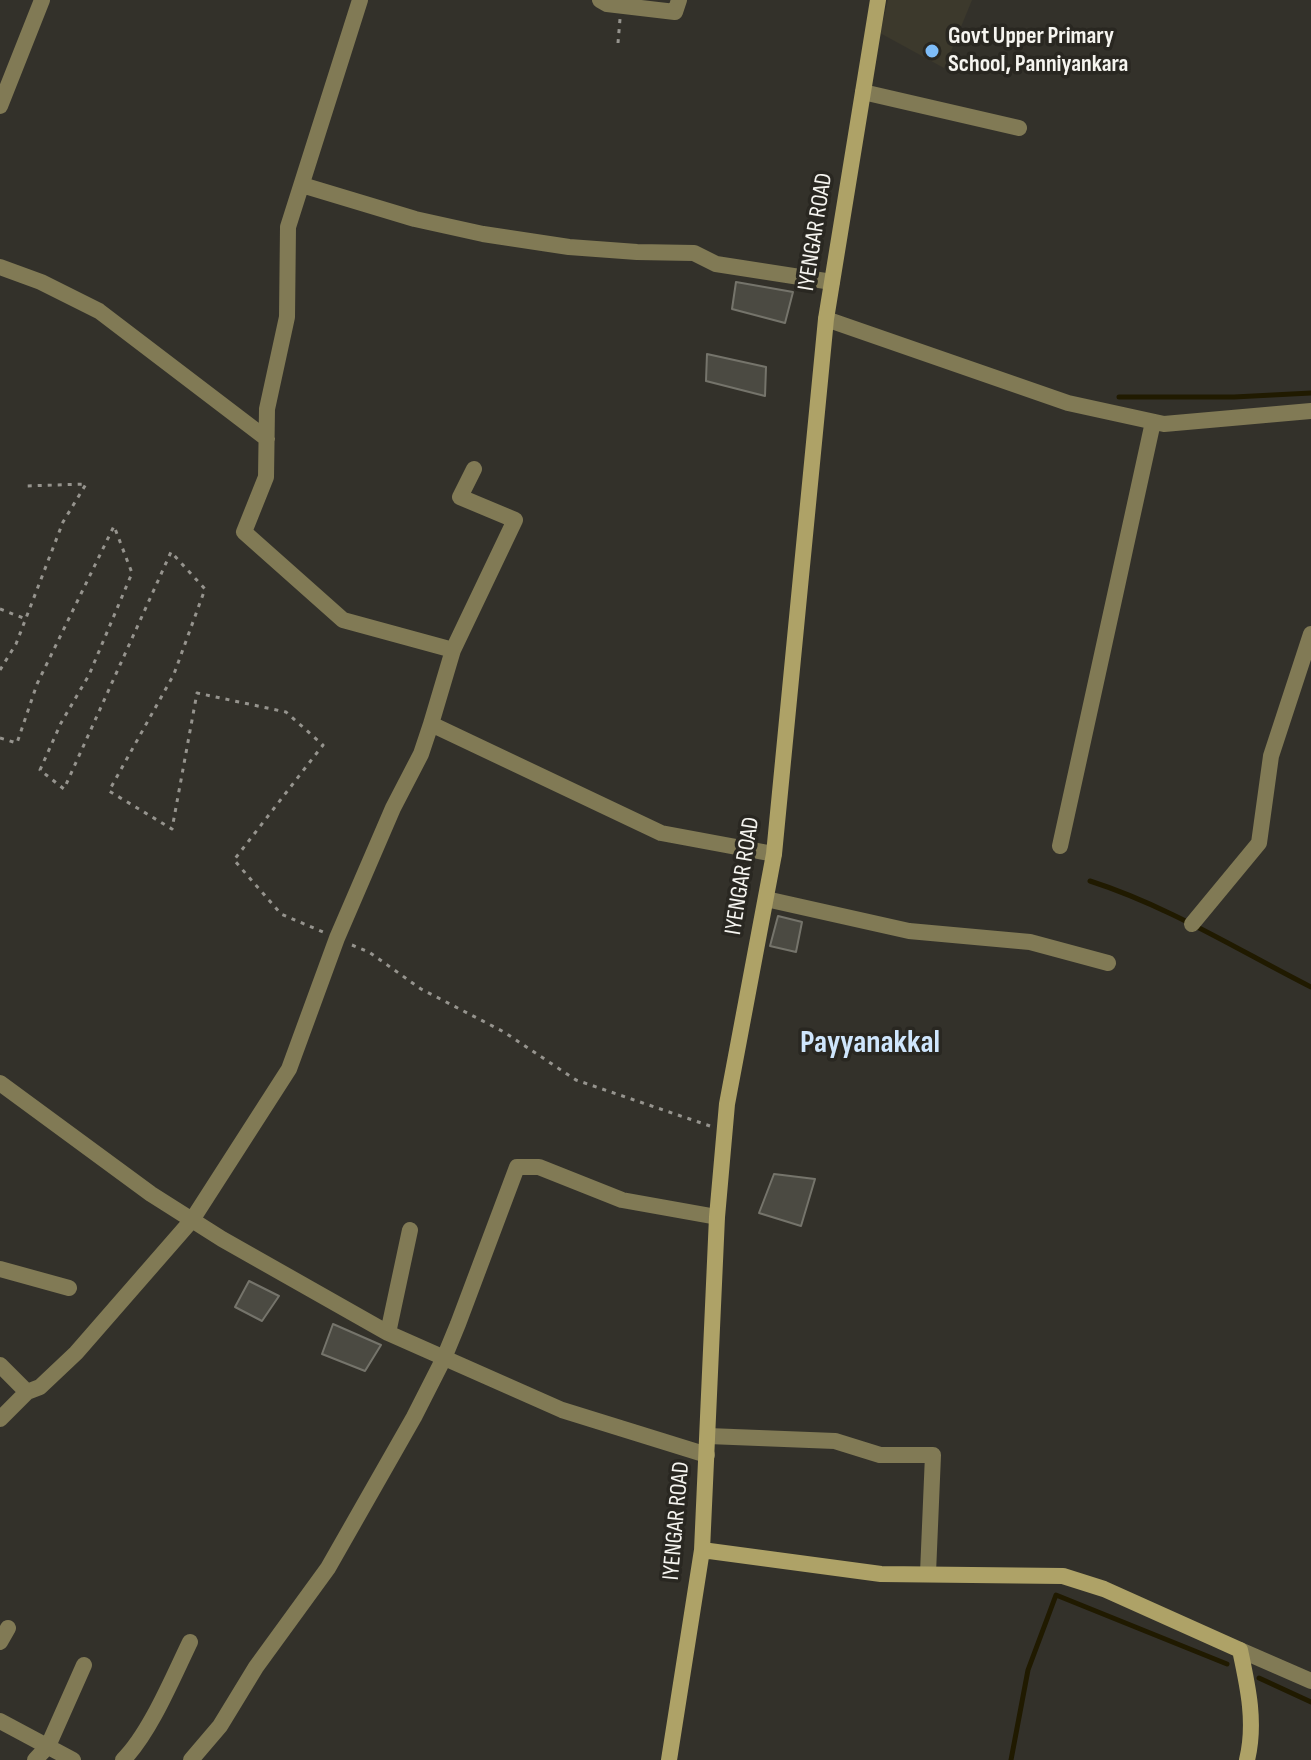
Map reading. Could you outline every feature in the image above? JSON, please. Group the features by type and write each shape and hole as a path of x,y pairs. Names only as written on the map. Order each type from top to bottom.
{"main road":[{"name":"IYENGAR ROAD","path":"669,1760 702,1550 717,1217 727,1104 774,854 826,319 878,0"},
{"path":"702,1550 881,1574 1063,1576 1104,1589 1240,1650 1251,1699 1247,1760"}],"street":[{"path":"0,106 42,0"},
{"path":"360,0 288,227 287,317 267,409 266,477 244,532 343,620 453,650"},
{"path":"600,0 607,4 675,12 679,0"},
{"path":"863,92 1019,128"},
{"path":"302,185 415,219 483,234 569,247 694,253 716,264 832,282"},
{"path":"0,267 41,282 99,311 267,439"},
{"path":"826,319 1068,403 1153,422 1164,424 1311,411"},
{"path":"1060,846 1153,422"},
{"path":"0,1419 27,1392 40,1387 76,1353 192,1220 289,1069 337,938 393,808 421,754 453,650 515,520 460,497 474,469"},
{"path":"1192,924 1259,843 1271,756 1311,634"},
{"path":"431,724 661,833 774,854"},
{"path":"766,899 909,931 1030,942 1108,963"},
{"path":"0,1083 151,1194 222,1239 388,1333 562,1410 707,1455"},
{"path":"191,1760 220,1726 256,1667 328,1568 414,1417 444,1358 517,1167 539,1167 622,1200 717,1217"},
{"path":"388,1333 410,1230"},
{"path":"0,1269 69,1288"},
{"path":"0,1365 27,1392"},
{"path":"708,1436 835,1441 880,1455 933,1455 928,1573"},
{"path":"123,1760 133,1749 162,1698 190,1642"},
{"path":"1240,1650 1311,1681"},
{"path":"35,1760 48,1746 84,1665"},
{"path":"0,1721 73,1760"}],"path":[{"path":"0,670 16,644 63,522 86,484 25,486"},
{"path":"0,738 17,743 37,684 114,526 132,573 89,675 61,723 40,770 64,789 171,552 205,589 174,674 109,791 172,829 197,693 286,712 323,745 234,860 281,914 369,952 421,989 504,1032 576,1080 725,1132"},
{"path":"0,609 26,619"}],"shaded area":[{"name":"Govt Upper Primary School, Panniyankara","path":"888,0 972,0 944,68 880,33"}],"building":[{"path":"736,282 793,292 785,323 732,309"},
{"path":"707,354 766,367 765,396 706,381"},
{"path":"778,916 802,922 796,952 770,946"},
{"path":"774,1174 815,1179 801,1226 759,1213"},
{"path":"249,1281 279,1296 262,1321 235,1307"},
{"path":"333,1324 381,1345 365,1371 322,1354"}],"waterway":[{"path":"1119,397 1311,393"},
{"path":"1090,881 1175,916 1311,987"},
{"path":"1011,1760 1028,1670 1056,1595 1227,1664"},
{"path":"1259,1678 1311,1702"}],"place":[{"name":"Govt Upper Primary School, Panniyankara","path":"932,51"}],"district":[{"name":"Payyanakkal","path":"870,1044"}]}
